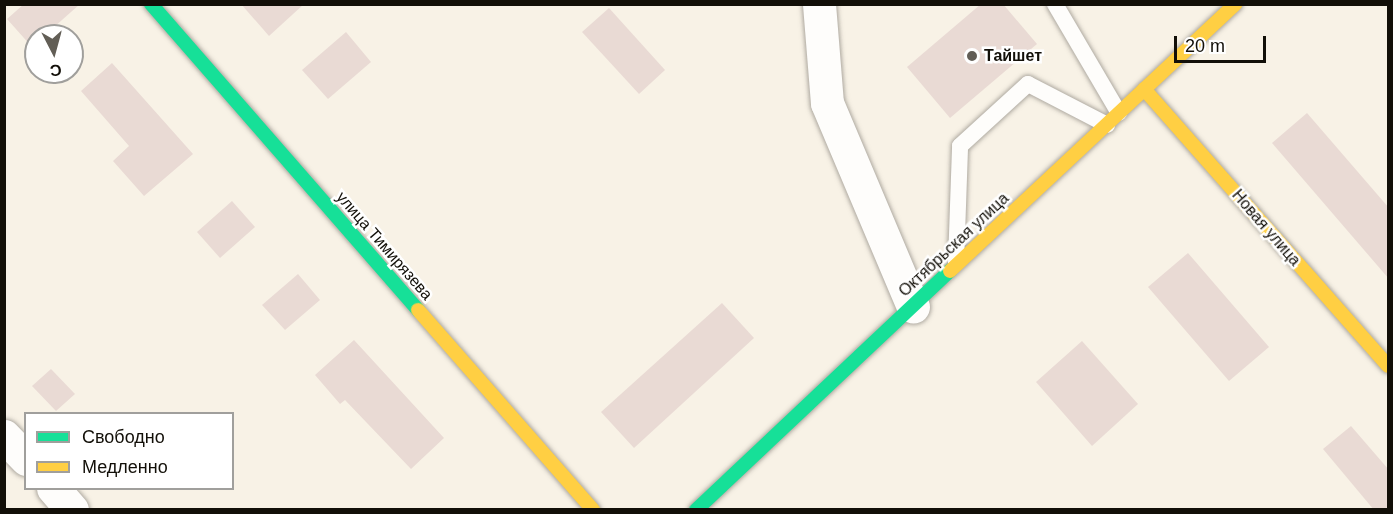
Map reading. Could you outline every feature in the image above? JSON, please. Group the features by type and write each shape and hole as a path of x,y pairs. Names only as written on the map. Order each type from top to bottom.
{"street":[{"name":"улица Тимирязева","path":"151,4 593,510"},
{"path":"819,4 827,103 913,307"},
{"name":"Октябрьская улица","path":"696,510 1235,4"},
{"name":"Новая улица","path":"1144,89 1389,366"},
{"path":"4,436 24,457"},
{"path":"54,490 72,510"}],"lane":[{"path":"1054,4 1113,119"},
{"path":"956,266 960,146 1028,84 1113,119"}],"building":[{"path":"24,4 80,4 58,24 24,24 24,38 7,19"},
{"path":"241,4 304,4 269,36"},
{"name":"Тайшет","path":"981,4 1003,4 1037,44 950,118 907,67"},
{"path":"609,8 665,70 639,94 582,32"},
{"path":"346,32 371,62 328,99 302,70"},
{"path":"112,63 193,154 144,196 113,161 129,146 81,91"},
{"path":"1307,113 1389,208 1389,279 1272,143"},
{"path":"232,201 255,227 220,258 197,232"},
{"path":"1188,253 1269,347 1229,381 1148,287"},
{"path":"298,274 320,300 285,330 262,305"},
{"path":"722,303 754,338 634,448 601,412"},
{"path":"354,340 444,438 411,469 345,400 340,404 315,375"},
{"path":"1082,341 1138,404 1092,446 1036,382"},
{"path":"51,369 75,394 56,411 32,386"},
{"path":"1351,426 1389,470 1389,510 1374,510 1323,449"}],"traffic: fast":[{"path":"151,4 418,310"},
{"path":"696,510 950,271"}],"traffic: slow":[{"path":"950,271 1235,4"},
{"path":"1144,89 1388,366"},
{"path":"418,310 593,510"}],"place":[{"name":"Тайшет","path":"972,56"}]}
